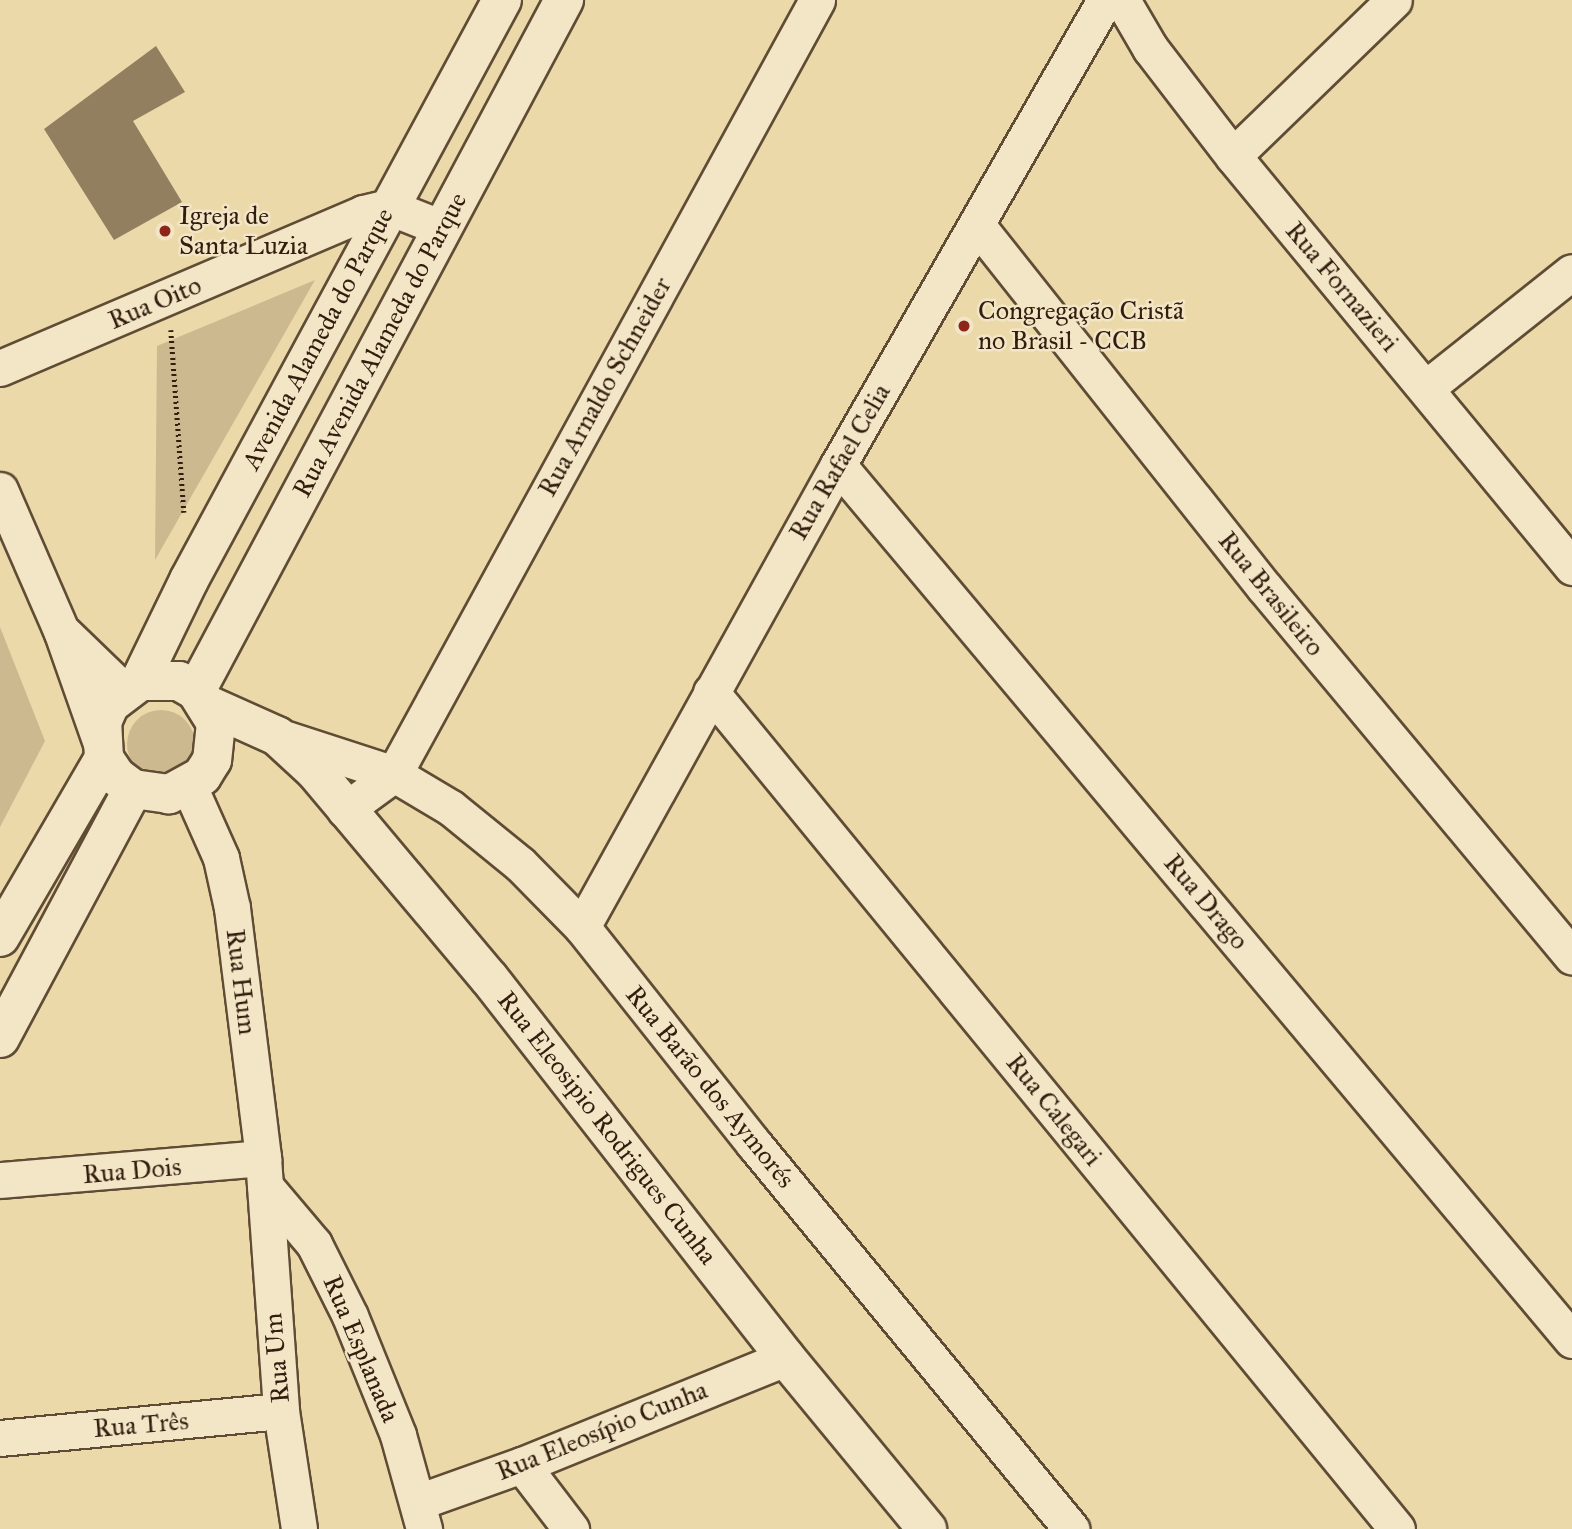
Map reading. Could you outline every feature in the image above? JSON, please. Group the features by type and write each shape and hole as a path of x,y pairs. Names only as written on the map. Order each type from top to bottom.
{"street":[{"name":"Avenida Alameda do Parque","path":"0,937 102,749 110,704 132,685 502,0"},
{"name":"Rua Arnaldo Schneider","path":"394,774 817,0"},
{"name":"Rua Rafael Celia","path":"582,927 838,465 1105,0"},
{"name":"Rua Fornazieri","path":"1122,0 1150,48 1233,156 1572,567"},
{"path":"1233,156 1394,0"},
{"name":"Rua Avenida Alameda do Parque","path":"202,698 555,4"},
{"path":"389,207 442,228"},
{"name":"Rua Oito","path":"0,368 169,298 345,219 389,207"},
{"name":"Rua Brasileiro","path":"977,225 1264,587 1572,957"},
{"path":"1426,388 1572,272"},
{"name":"Rua Drago","path":"838,465 1572,1340"},
{"path":"0,490 61,630 102,749 116,776 133,789 169,794 201,773 233,746 277,736"},
{"path":"61,630 132,685 179,681 202,698 277,736"},
{"name":"Rua Calegari","path":"711,692 1397,1529"},
{"path":"201,773 216,723 202,698"},
{"name":"Rua Barão dos Aymorés","path":"277,736 394,774 451,808 520,864 582,927 754,1144 1071,1529"},
{"name":"Rua Eleosipio Rodrigues Cunha","path":"277,736 302,757 506,999 786,1358 926,1529"},
{"name":"Rua Hum","path":"201,773 232,908 264,1172"},
{"path":"345,810 394,774"},
{"path":"0,1038 133,789"},
{"name":"Rua Dois","path":"0,1180 264,1172"},
{"name":"Rua Esplanada","path":"264,1172 327,1269 398,1435 421,1515"},
{"name":"Rua Um","path":"264,1172 281,1412 299,1529"},
{"path":"270,1280 327,1269"},
{"name":"Rua Eleosípio Cunha","path":"421,1515 522,1465 786,1358"},
{"name":"Rua Três","path":"0,1438 281,1412"},
{"path":"522,1465 571,1529"}],"path":[{"path":"169,298 185,527"}],"shaded area":[{"path":"315,280 155,560 157,346"},
{"path":"0,627 45,741 0,827"},
{"path":"161,710 174,713 185,720 192,731 195,744 192,757 185,768 174,775 161,778 148,775 137,768 130,757 127,744 130,731 137,720 148,713"}],"building":[{"path":"156,46 185,92 133,121 182,202 114,240 44,129"}],"place":[{"name":"Igreja de Santa Luzia","path":"165,231"},
{"name":"Congregação Cristã no Brasil - CCB","path":"964,326"}]}
